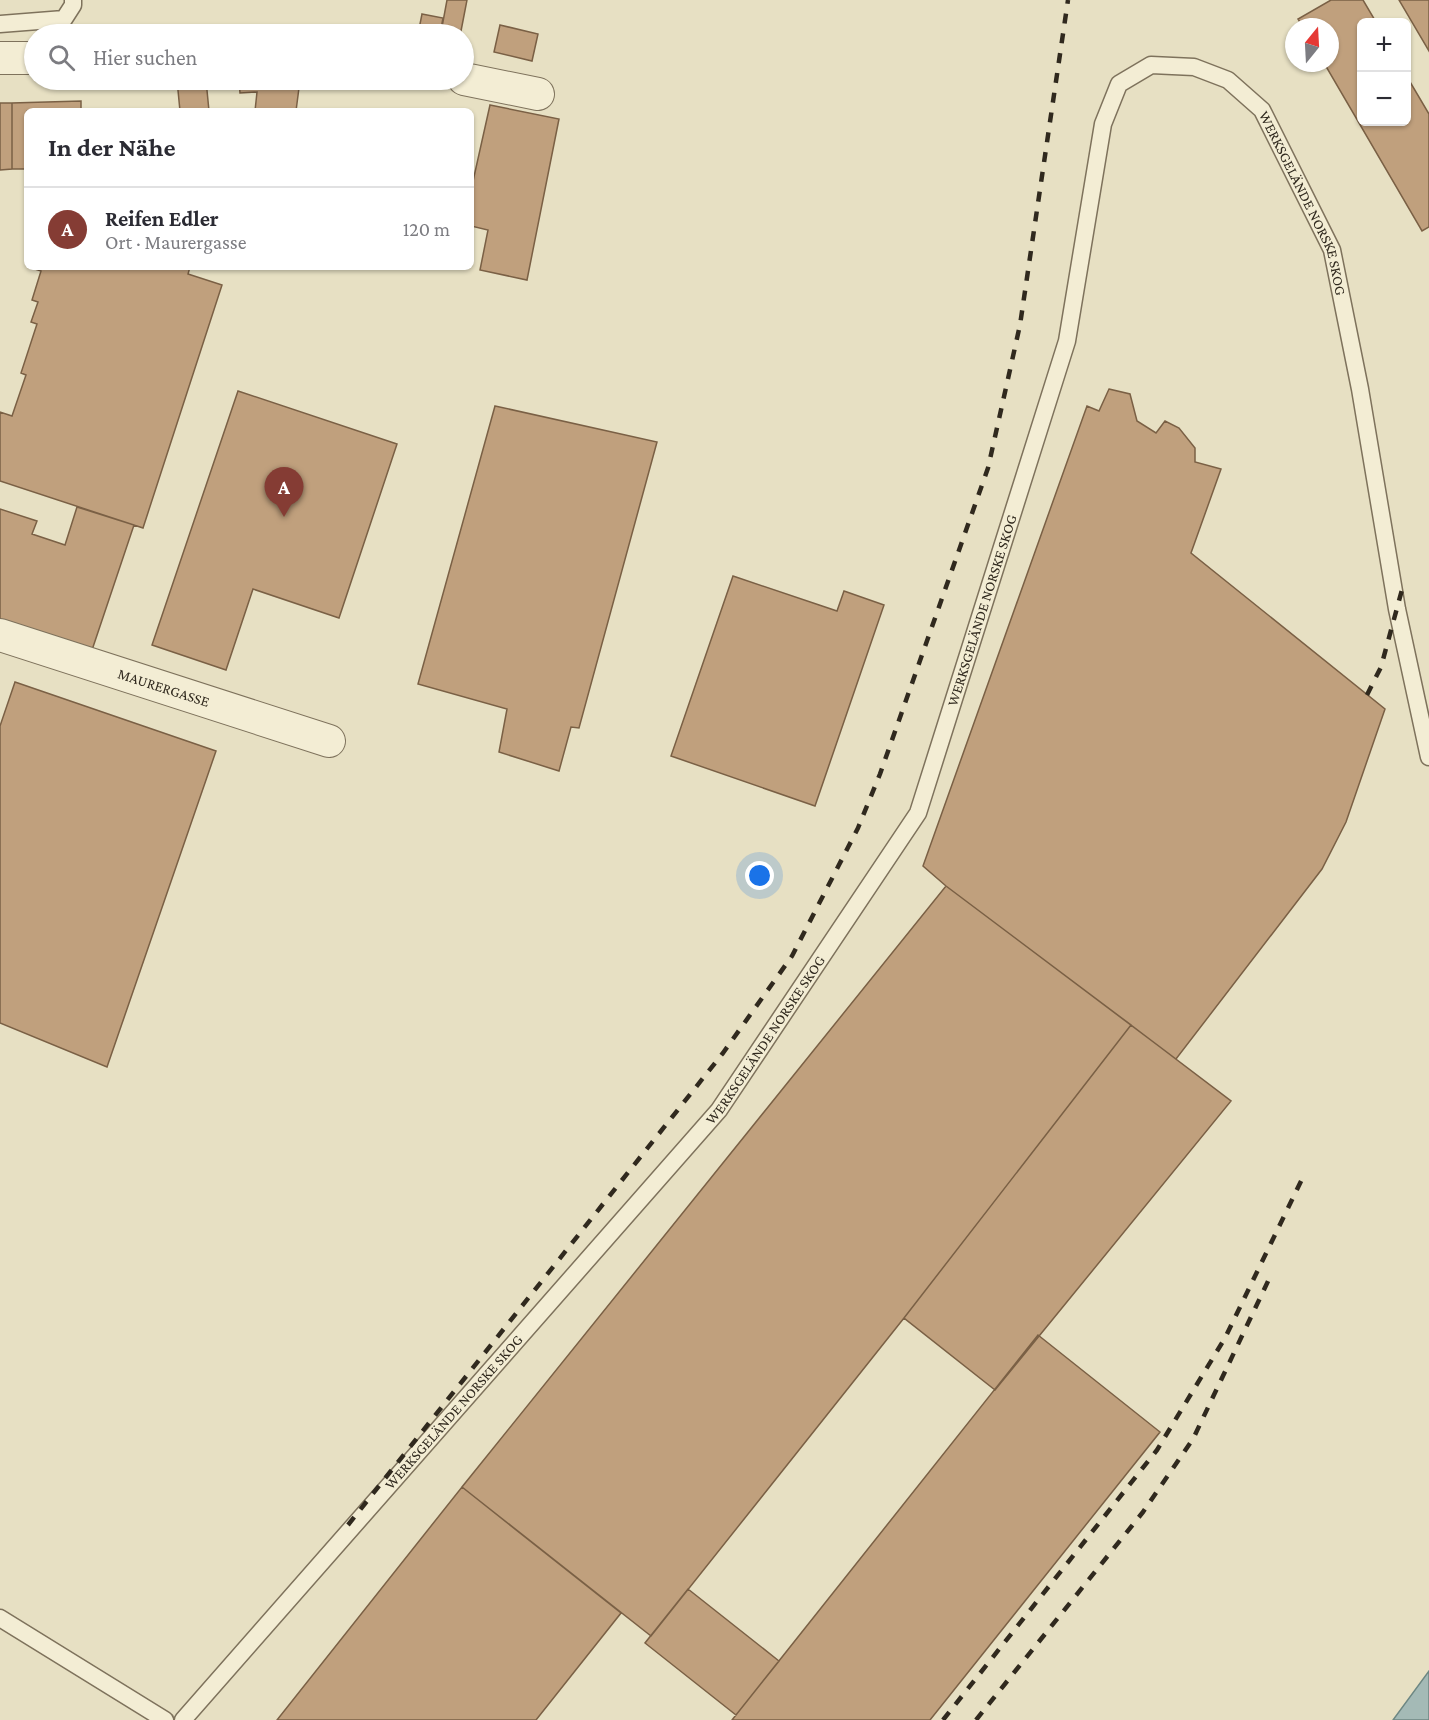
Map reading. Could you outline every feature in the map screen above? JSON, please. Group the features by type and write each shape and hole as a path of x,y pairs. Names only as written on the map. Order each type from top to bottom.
{"street":[{"path":"0,58 24,58"},
{"path":"474,81 538,94"},
{"name":"MAURERGASSE","path":"0,635 329,741"}],"lane":[{"path":"0,24 64,19 73,5 73,0"},
{"name":"WERKSGELÄNDE NORSKE SKOG","path":"183,1720 719,1110 918,813 1067,341 1103,124 1119,84 1151,65 1194,67 1228,80 1262,110 1332,250 1360,389 1396,609 1429,757"},
{"path":"0,1618 165,1720"}],"water":[{"path":"1429,1671 1429,1720 1393,1720"}],"building":[{"path":"447,0 467,0 462,24 443,24"},
{"path":"1331,0 1363,0 1374,18 1357,18 1357,120 1329,72 1339,72 1339,18 1300,18"},
{"path":"1399,0 1429,0 1429,51 1411,18"},
{"path":"422,14 443,18 442,24 420,24"},
{"path":"500,25 538,34 532,61 494,52"},
{"path":"1411,83 1429,114 1429,227 1422,231 1361,126 1411,126"},
{"path":"178,90 207,90 209,108 180,108"},
{"path":"240,90 299,90 296,108 255,108 257,92 240,93"},
{"path":"81,101 81,108 24,108 24,169 12,169 12,103"},
{"path":"0,103 12,103 12,169 0,170"},
{"path":"490,105 559,119 527,280 480,270 488,230 474,227 474,177"},
{"path":"38,270 189,270 188,274 222,285 143,528 0,481 0,412 12,416 26,375 21,373 37,324 31,322 38,302 32,300 41,271"},
{"path":"1109,389 1130,394 1137,421 1156,433 1165,421 1179,428 1195,448 1195,462 1221,469 1191,553 1385,709 1346,822 1322,869 1176,1059 946,886 923,866 1087,406 1099,411"},
{"path":"238,391 397,444 339,618 253,589 226,670 152,645"},
{"path":"495,406 657,442 579,728 571,727 559,771 499,752 507,709 418,684"},
{"path":"77,507 134,525 91,653 0,622 0,509 37,521 32,534 65,545"},
{"path":"733,576 837,611 844,591 884,605 815,806 671,756"},
{"path":"15,682 216,751 107,1067 0,1023 0,726"},
{"path":"946,886 1131,1025 904,1318 651,1636 462,1487"},
{"path":"1131,1025 1231,1101 995,1390 904,1318"},
{"path":"1038,1335 1160,1432 930,1720 732,1720"},
{"path":"462,1487 621,1613 536,1720 277,1720"},
{"path":"688,1589 779,1661 736,1715 645,1643"}],"railway":[{"path":"348,1525 723,1053 792,956 858,828 880,774 988,468 1020,325 1068,0"},
{"path":"1367,695 1381,667 1403,586"},
{"path":"943,1720 1157,1450 1225,1338 1304,1175"},
{"path":"976,1720 1143,1512 1193,1439 1270,1277"}],"place":[{"name":"Reifen Edler","path":"284,517"}]}
